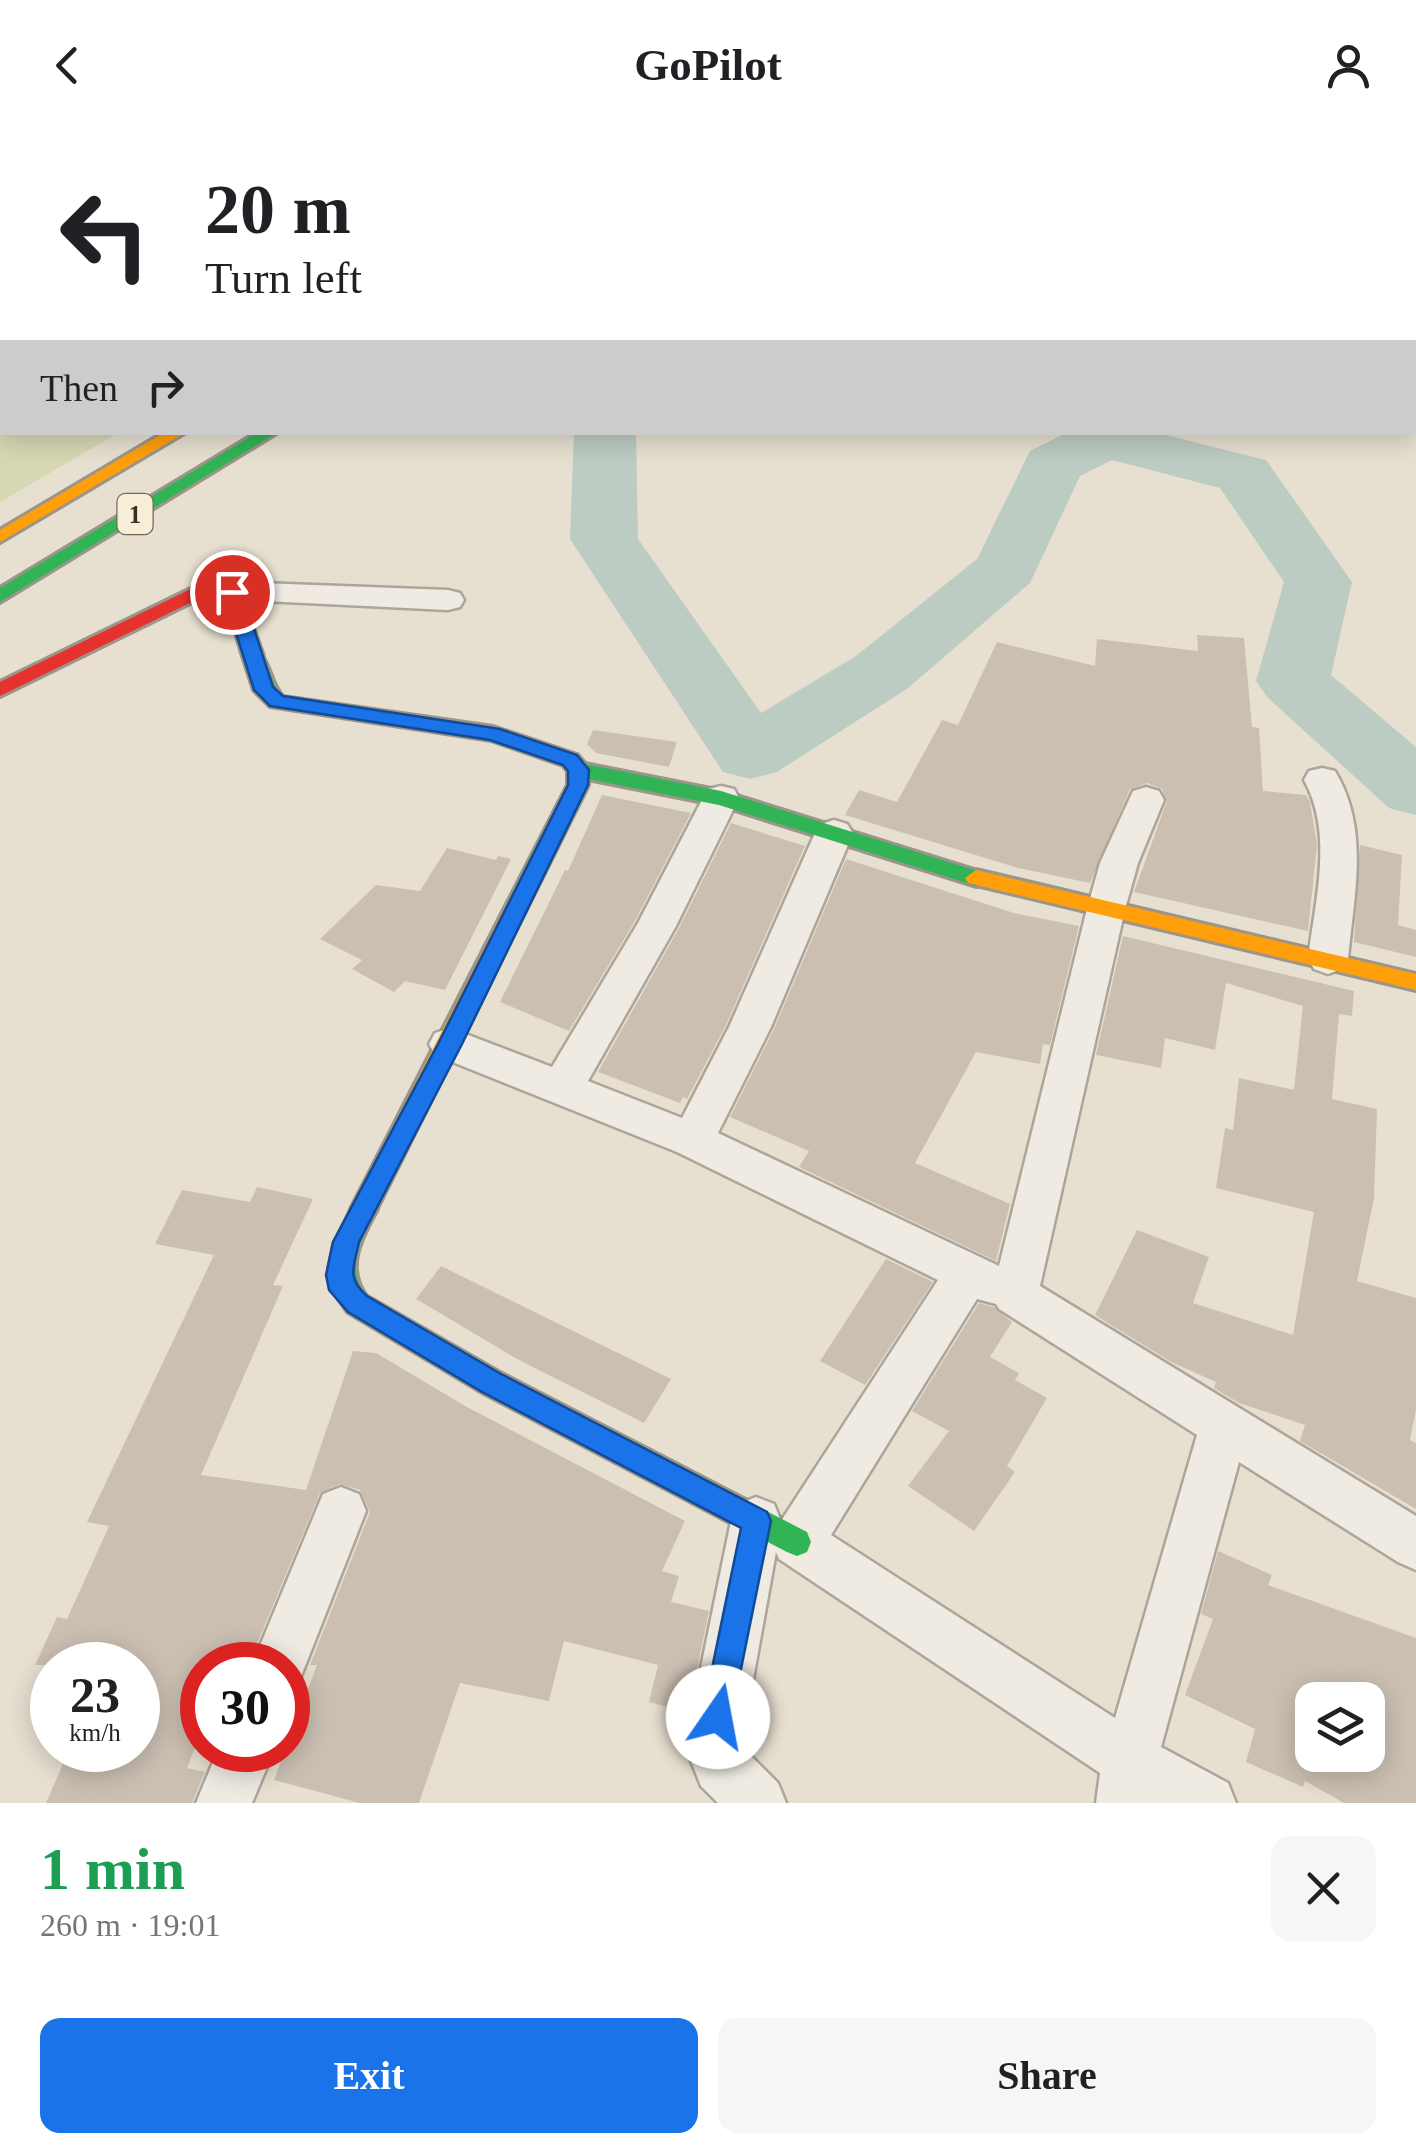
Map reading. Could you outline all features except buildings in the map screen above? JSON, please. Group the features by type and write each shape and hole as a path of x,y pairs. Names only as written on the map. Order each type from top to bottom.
{"main road":[{"name":"1","path":"0,537 173,435"},
{"name":"1","path":"0,596 265,435"},
{"path":"3,685 201,590 232,592 264,690 277,702 493,734 570,760 578,770 578,785 450,1044 346,1242 340,1275 342,1290 357,1304 492,1383 777,1532"},
{"path":"578,770 721,798 1015,890 1416,982"}],"street":[{"path":"232,592 448,600"},
{"path":"1322,780 1332,792 1339,818 1328,959"},
{"path":"562,1088 647,941 721,798"},
{"path":"1014,1295 1106,908 1119,864 1146,800"},
{"path":"692,1140 719,1093 776,973 834,834"},
{"path":"450,1044 692,1140 1014,1295 1416,1546"},
{"path":"758,1803 721,1766 713,1746 777,1532 968,1274"},
{"path":"1127,1781 1224,1427"},
{"path":"289,1642 341,1511"},
{"path":"777,1532 1127,1781 1208,1803"},
{"path":"224,1803 237,1772"}],"green space":[{"path":"0,435 115,435 0,502"}],"waterway":[{"path":"605,435 604,539 750,754 882,672 1006,569 1053,465 1104,439 1243,474 1318,582 1293,681 1416,789"}],"traffic: fast":[{"path":"0,596 265,435"},
{"path":"253,656 264,690 277,702 493,734 570,760 578,770 721,798 976,878"},
{"path":"364,1209 347,1245 342,1269 348,1293 357,1304 492,1383 797,1542"}],"traffic: slow":[{"path":"0,537 173,435"},
{"path":"364,1209 578,785 578,770"},
{"path":"976,878 1416,982"}],"traffic: jam":[{"path":"0,690 201,590 233,592 253,656"}],"route":[{"path":"232,592 264,690 277,702 493,734 570,760 578,770 578,785 450,1044 346,1242 340,1275 342,1290 357,1304 492,1383 756,1521 718,1717"}]}
